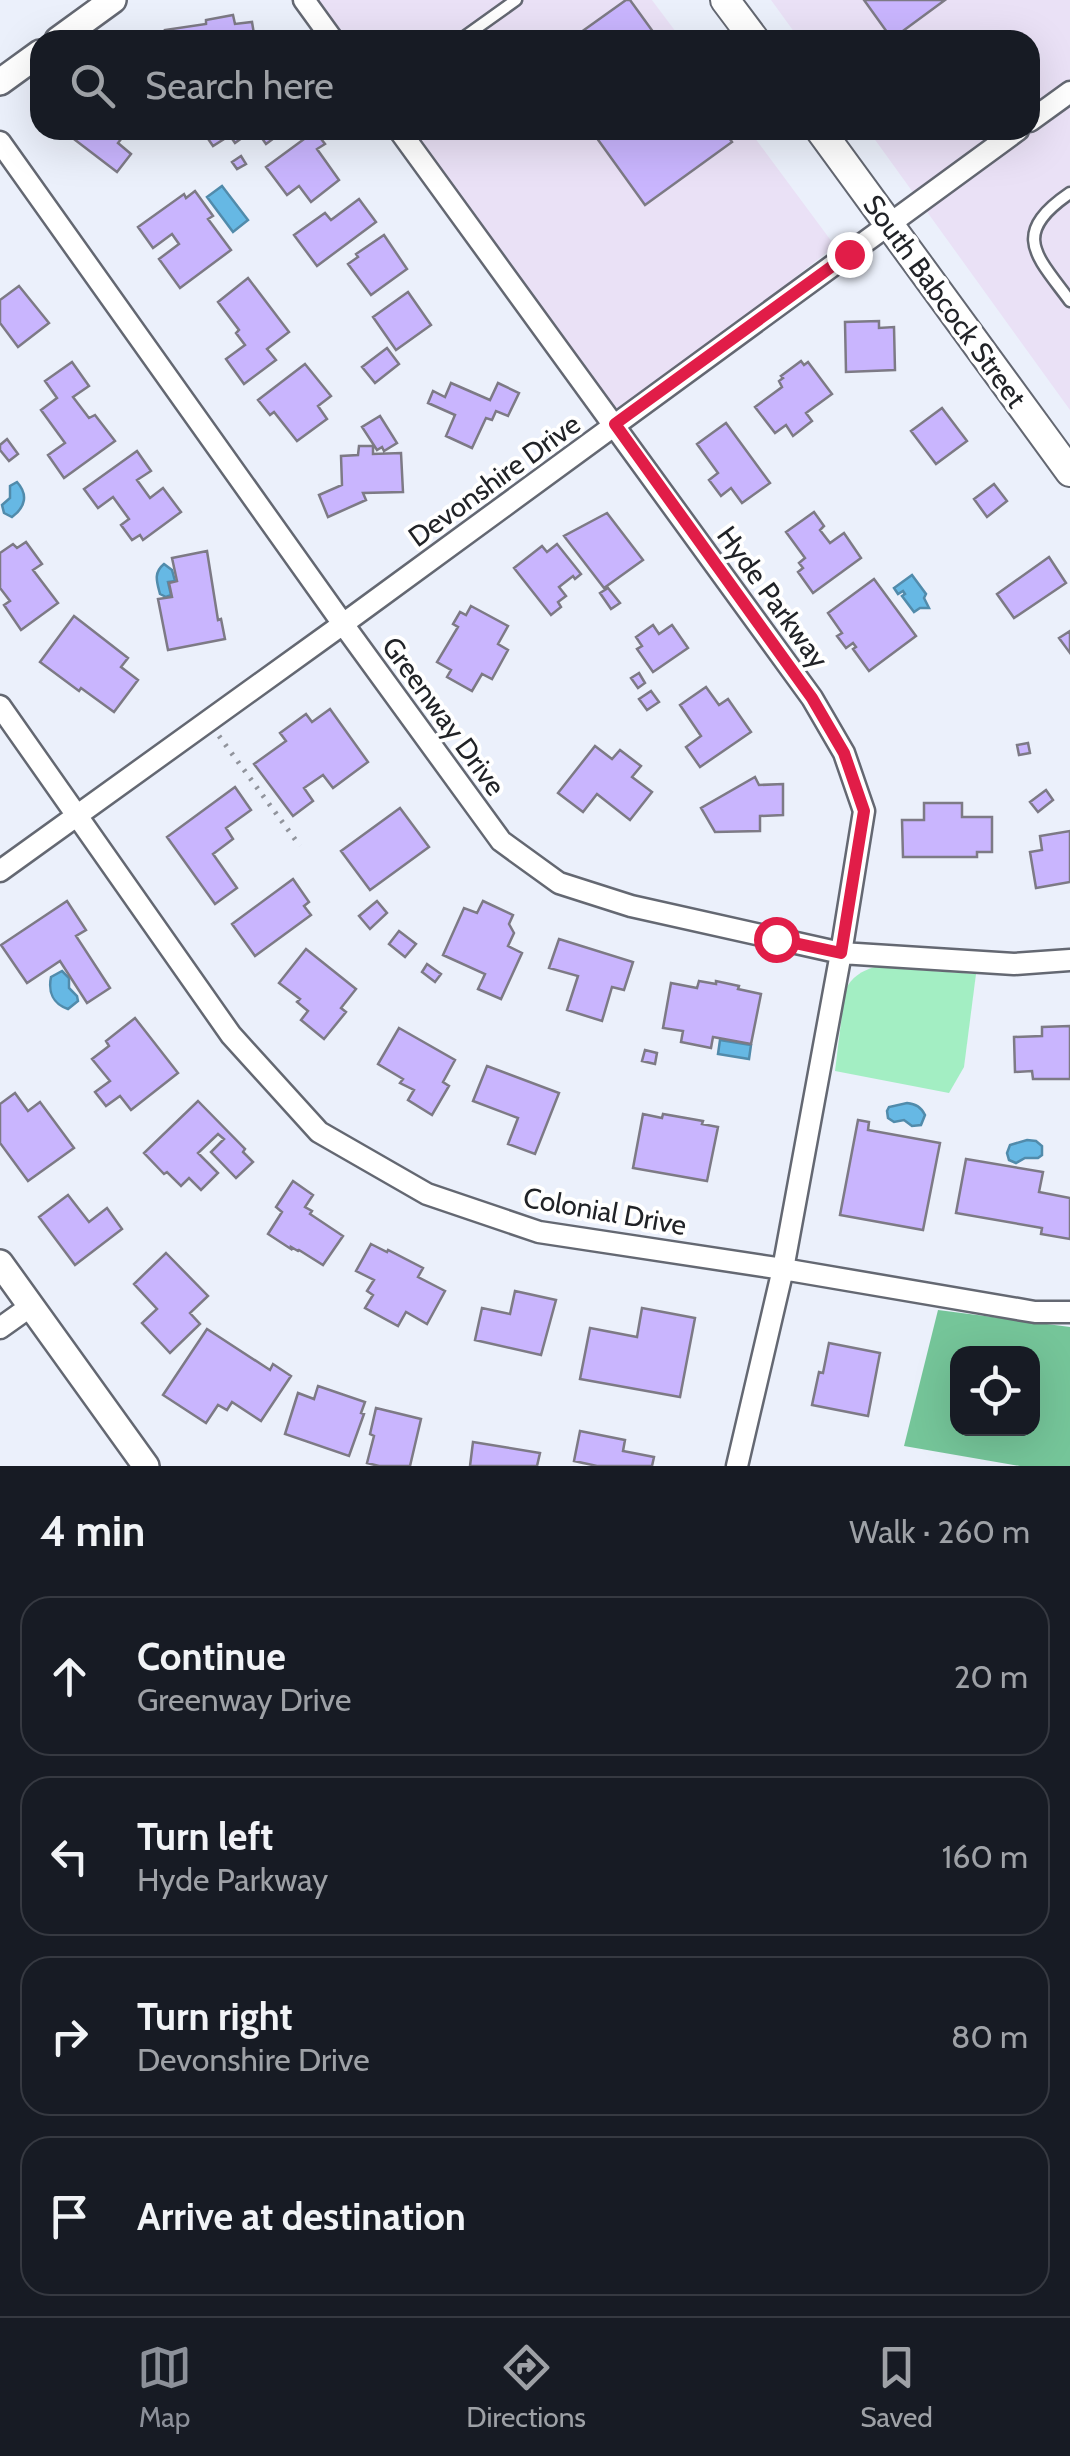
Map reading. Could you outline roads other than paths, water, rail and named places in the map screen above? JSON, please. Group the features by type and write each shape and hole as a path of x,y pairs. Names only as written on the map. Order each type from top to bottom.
{"main road":[{"path":"736,4 749,30"},
{"name":"South Babcock Street","path":"827,140 1070,472"}],"street":[{"path":"72,30 113,0"},
{"path":"304,0 326,30"},
{"path":"0,82 30,60"},
{"path":"1040,114 1070,92"},
{"name":"Hyde Parkway","path":"406,140 812,698 844,753 864,811 783,1269 737,1466"},
{"name":"Devonshire Drive","path":"0,871 1004,140"},
{"name":"Greenway Drive","path":"0,142 501,842 560,883 631,906 841,953 1014,964 1070,960"},
{"name":"Colonial Drive","path":"0,706 231,1035 319,1132 428,1194 539,1232 1035,1312 1070,1312"},
{"path":"1,1268 146,1466"},
{"path":"0,1328 31,1306"}],"lane":[{"path":"474,30 516,0"},
{"path":"1070,193 1051,206 1033,233 1041,262 1070,302"}],"water":[{"path":"222,186 248,220 233,232 207,197"},
{"path":"17,482 24,500 12,517 4,513 2,505 10,498 10,486"},
{"path":"164,564 172,570 175,581 168,582 171,595 166,597 160,594 157,578"},
{"path":"912,575 926,594 929,608 914,612 902,596 903,591 898,594 894,588"},
{"path":"62,971 78,1001 68,1009 55,1001 50,988 51,977"},
{"path":"720,1040 751,1045 749,1059 718,1054"},
{"path":"907,1103 918,1106 925,1115 921,1125 888,1118 889,1107"},
{"path":"1027,1140 1042,1146 1042,1155 1016,1163 1009,1160 1010,1145"}]}
